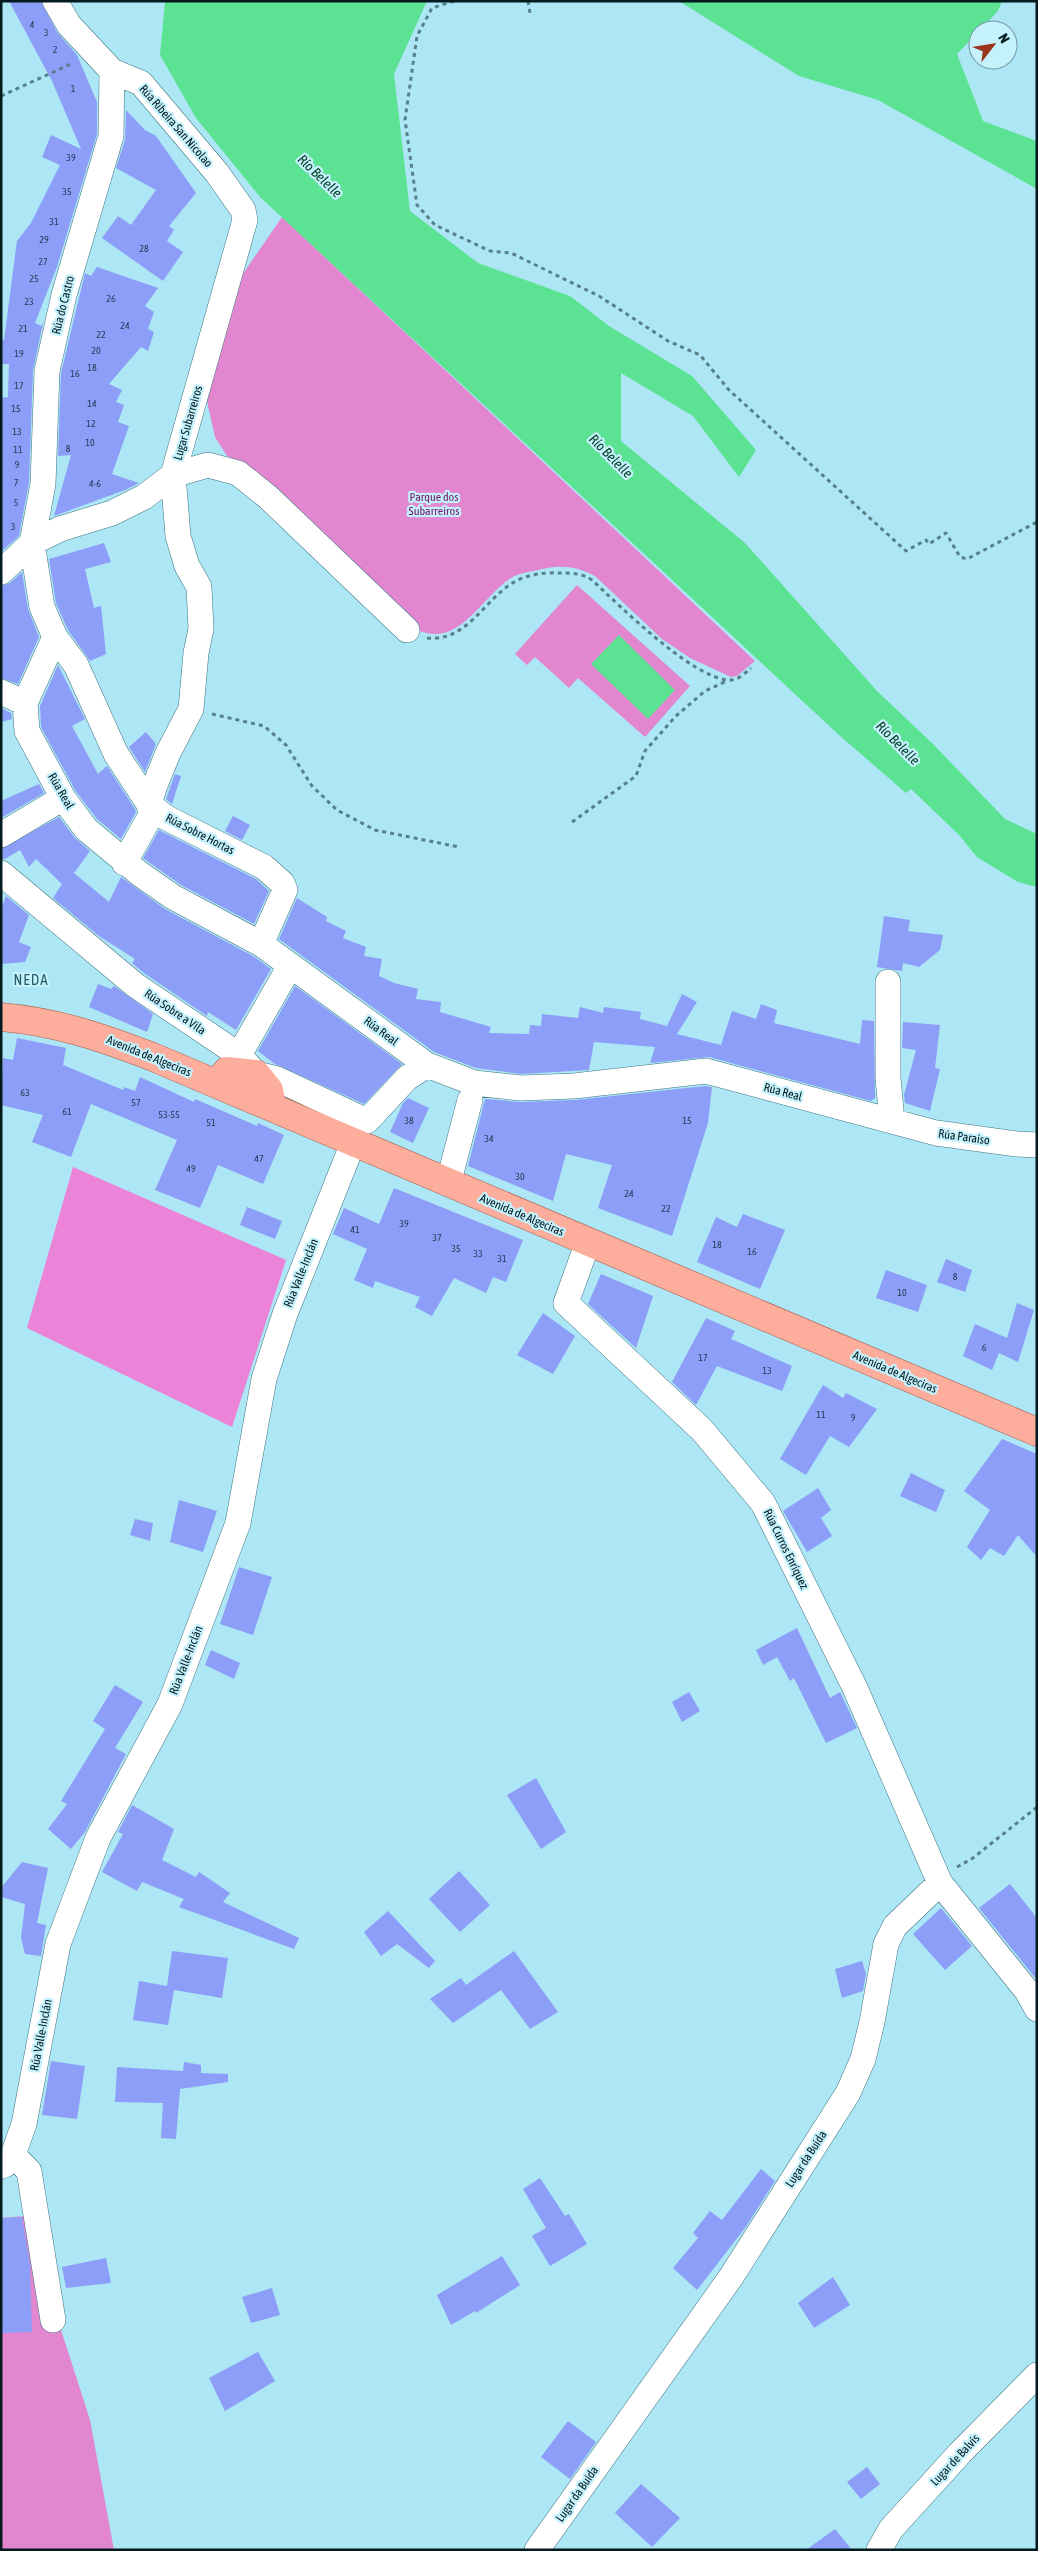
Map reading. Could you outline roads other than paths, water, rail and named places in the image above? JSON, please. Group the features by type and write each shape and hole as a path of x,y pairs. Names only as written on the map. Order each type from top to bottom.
{"main road":[{"name":"Avenida de Algeciras","path":"1,1017 49,1022 92,1033 217,1083 247,1075 272,1107 360,1132 448,1184 1037,1432"}],"street":[{"name":"Rúa Ribeira San Nicolao","path":"55,1 68,25 112,71 141,83 217,174 243,210 245,220"},
{"name":"Rúa do Castro","path":"32,543 44,484 47,372 64,295 111,136 112,71"},
{"name":"Lugar Subarreiros","path":"1,572 32,543 60,529 112,513 144,497 172,475 245,220"},
{"path":"124,863 151,815 149,804 168,753 191,709 196,654 201,629 202,609 199,587 187,566 178,536 172,475 208,465 238,473 268,497 407,630"},
{"path":"32,543 42,607 54,637"},
{"name":"Rúa Real","path":"54,637 25,703 27,731 63,798 86,829 124,863 173,897 261,944 427,1065 474,1083 521,1088 574,1086 706,1071 892,1121"},
{"name":"Rúa Sobre Hortas","path":"54,637 76,665 116,754 149,804 165,817 264,867 282,883 284,890 261,944"},
{"path":"1,692 25,703"},
{"path":"1,835 63,798"},
{"name":"Rúa Sobre a Vila","path":"1,873 134,985 247,1075 277,1079 360,1132"},
{"path":"247,1075 290,966"},
{"path":"888,982 888,1078 892,1121"},
{"path":"360,1132 407,1078 427,1065"},
{"path":"448,1184 470,1100"},
{"name":"Rúa Paraíso","path":"892,1121 936,1133 1037,1145"},
{"name":"Rúa Valle-Inclán","path":"7,2160 24,2124 58,1944 98,1838 170,1704 238,1522 264,1379 285,1314 360,1132"},
{"name":"Rúa Curros Enríquez","path":"588,1242 566,1302 702,1430 763,1503 855,1688 940,1883"},
{"path":"940,1883 1027,1991 1037,2009"},
{"name":"Lugar da Buída","path":"537,2550 731,2277 848,2092 863,2059 870,2032 886,1944 895,1926 940,1883"},
{"path":"7,2160 29,2170 53,2320"},
{"name":"Lugar de Balvís","path":"879,2550 891,2529 960,2453 1037,2375"}],"water":[{"name":"Río Belelle","path":"165,1 427,1 394,74 410,211 478,263 570,296 609,326 692,376 756,450 739,477 693,416 621,373 621,441 745,543 877,691 933,744 1005,819 1037,834 1037,887 1018,882 977,857 959,835 911,789 906,793 839,735 260,197 196,118 160,55"},
{"path":"679,1 1002,1 998,11 989,20 968,20 968,42 957,54 983,121 1037,141 1037,189 878,100 799,76"},
{"path":"619,635 675,690 648,719 591,664"}],"district":[{"name":"NEDA","path":"31,979"}],"park label":[{"name":"Parque dos Subarreiros","path":"434,504"}]}
